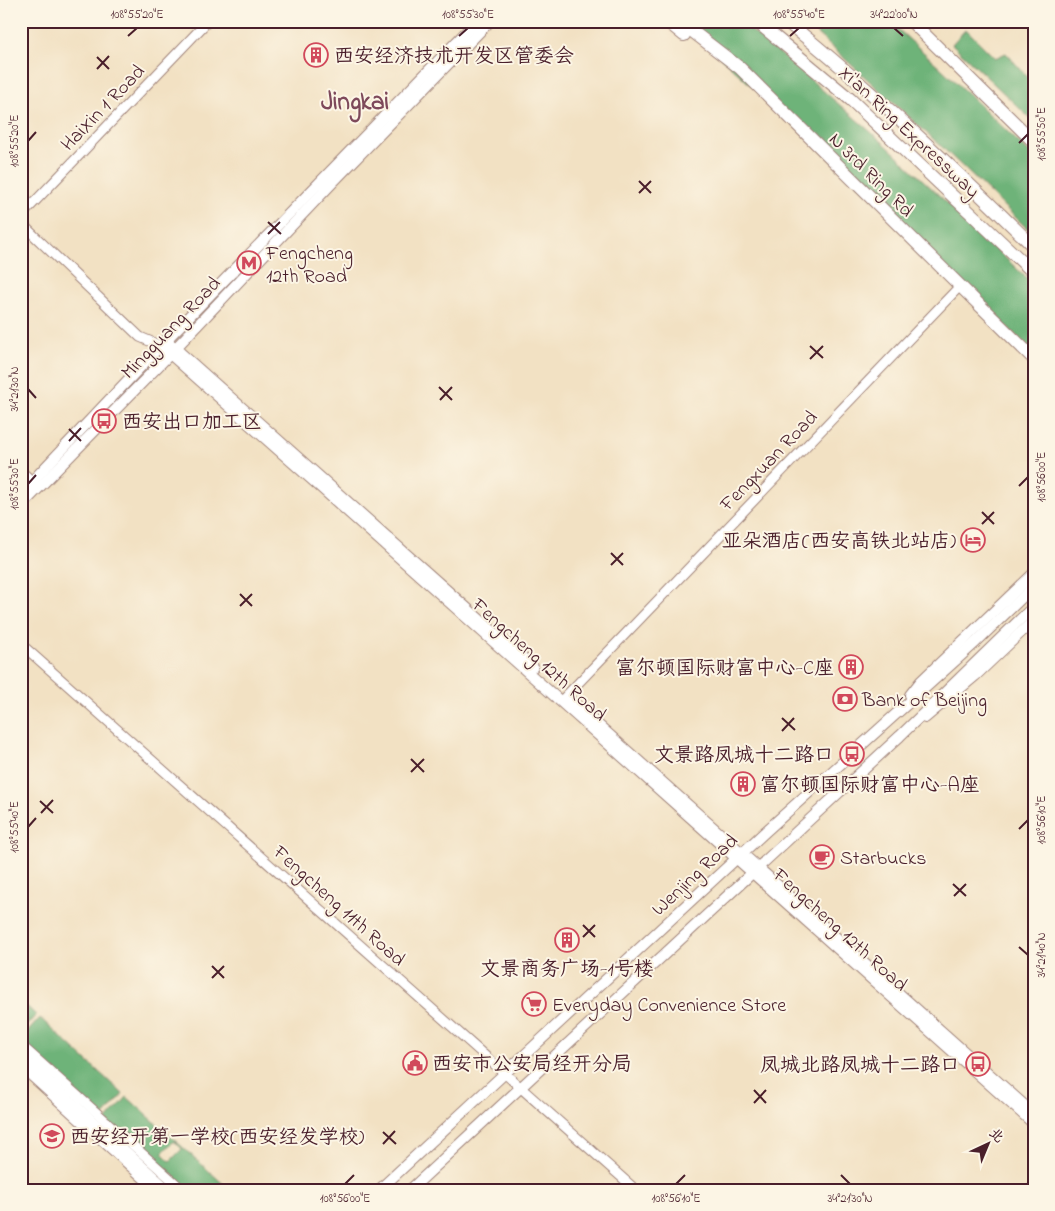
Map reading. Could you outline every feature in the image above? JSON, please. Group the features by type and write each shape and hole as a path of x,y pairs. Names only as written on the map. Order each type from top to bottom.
{"highway":[{"path":"667,21 774,104"},
{"name":"N 3rd Ring Rd","path":"679,21 740,68 774,104 1034,359"},
{"name":"Xi'an Ring Expressway","path":"756,21 850,99 1034,273"},
{"name":"Xi'an Ring Expressway","path":"786,21 872,94 975,189 1034,247"},
{"path":"911,21 1034,142"}],"main road":[{"name":"Mingguang Road","path":"21,506 36,484 164,343 477,21"},
{"name":"Mingguang Road","path":"21,493 36,484 172,351 326,189 490,21"},
{"name":"Fengcheng 12th Road","path":"164,343 739,857 1034,1114"},
{"path":"895,715 921,681 1034,573"},
{"name":"Wenjing Road","path":"380,1190 739,857 976,642 1034,586"},
{"name":"Wenjing Road","path":"410,1190 900,736 1034,606"},
{"path":"900,736 937,710 1034,620"},
{"name":"Fengcheng 12th Road","path":"754,870 1034,1124"},
{"path":"21,1056 168,1190"},
{"path":"21,1066 157,1190"},
{"path":"1031,1190 1034,1186"}],"street":[{"name":"HaiXin 1 Road","path":"21,216 208,21"},
{"name":"Fengcheng 12th Road","path":"21,223 140,338 164,343"},
{"name":"Fengxuan Road","path":"563,698 960,286"},
{"path":"21,471 36,484"},
{"name":"Fengcheng 11th Road","path":"21,644 636,1190"},
{"path":"21,1045 183,1190"}],"green space":[{"path":"681,21 739,21 781,54 887,146 1034,285 1034,353 890,213"},
{"path":"803,21 889,21 943,70 1034,157 1034,235 942,147"},
{"path":"966,29 995,58 1006,53 1034,84 1034,122 952,44"},
{"path":"21,1001 36,1015 21,1032"},
{"path":"40,1018 123,1094 102,1118 21,1044 21,1039"},
{"path":"127,1097 230,1190 181,1190 106,1121","holes":["174,1141 182,1149 170,1161 162,1153"]}],"place":[{"name":"西安经济技术开发区管委会","path":"316,55"},
{"name":"Fengcheng 12th Road","path":"249,263"},
{"name":"西安出口加工区","path":"104,421"},
{"name":"亚朵酒店(西安高铁北站店)","path":"973,540"},
{"name":"富尔顿国际财富中心-C座","path":"851,667"},
{"name":"Bank of Beijing","path":"845,699"},
{"name":"文景路凤城十二路口","path":"852,754"},
{"name":"富尔顿国际财富中心-A座","path":"743,784"},
{"name":"Starbucks","path":"822,857"},
{"name":"文景商务广场-1号楼","path":"567,940"},
{"name":"Everyday Convenience Store","path":"534,1004"},
{"name":"西安市公安局经开分局","path":"415,1063"},
{"name":"凤城北路凤城十二路口","path":"978,1064"},
{"name":"西安经开第一学校(西安经发学校)","path":"52,1136"}],"district":[{"name":"Jingkai","path":"355,100"}]}
